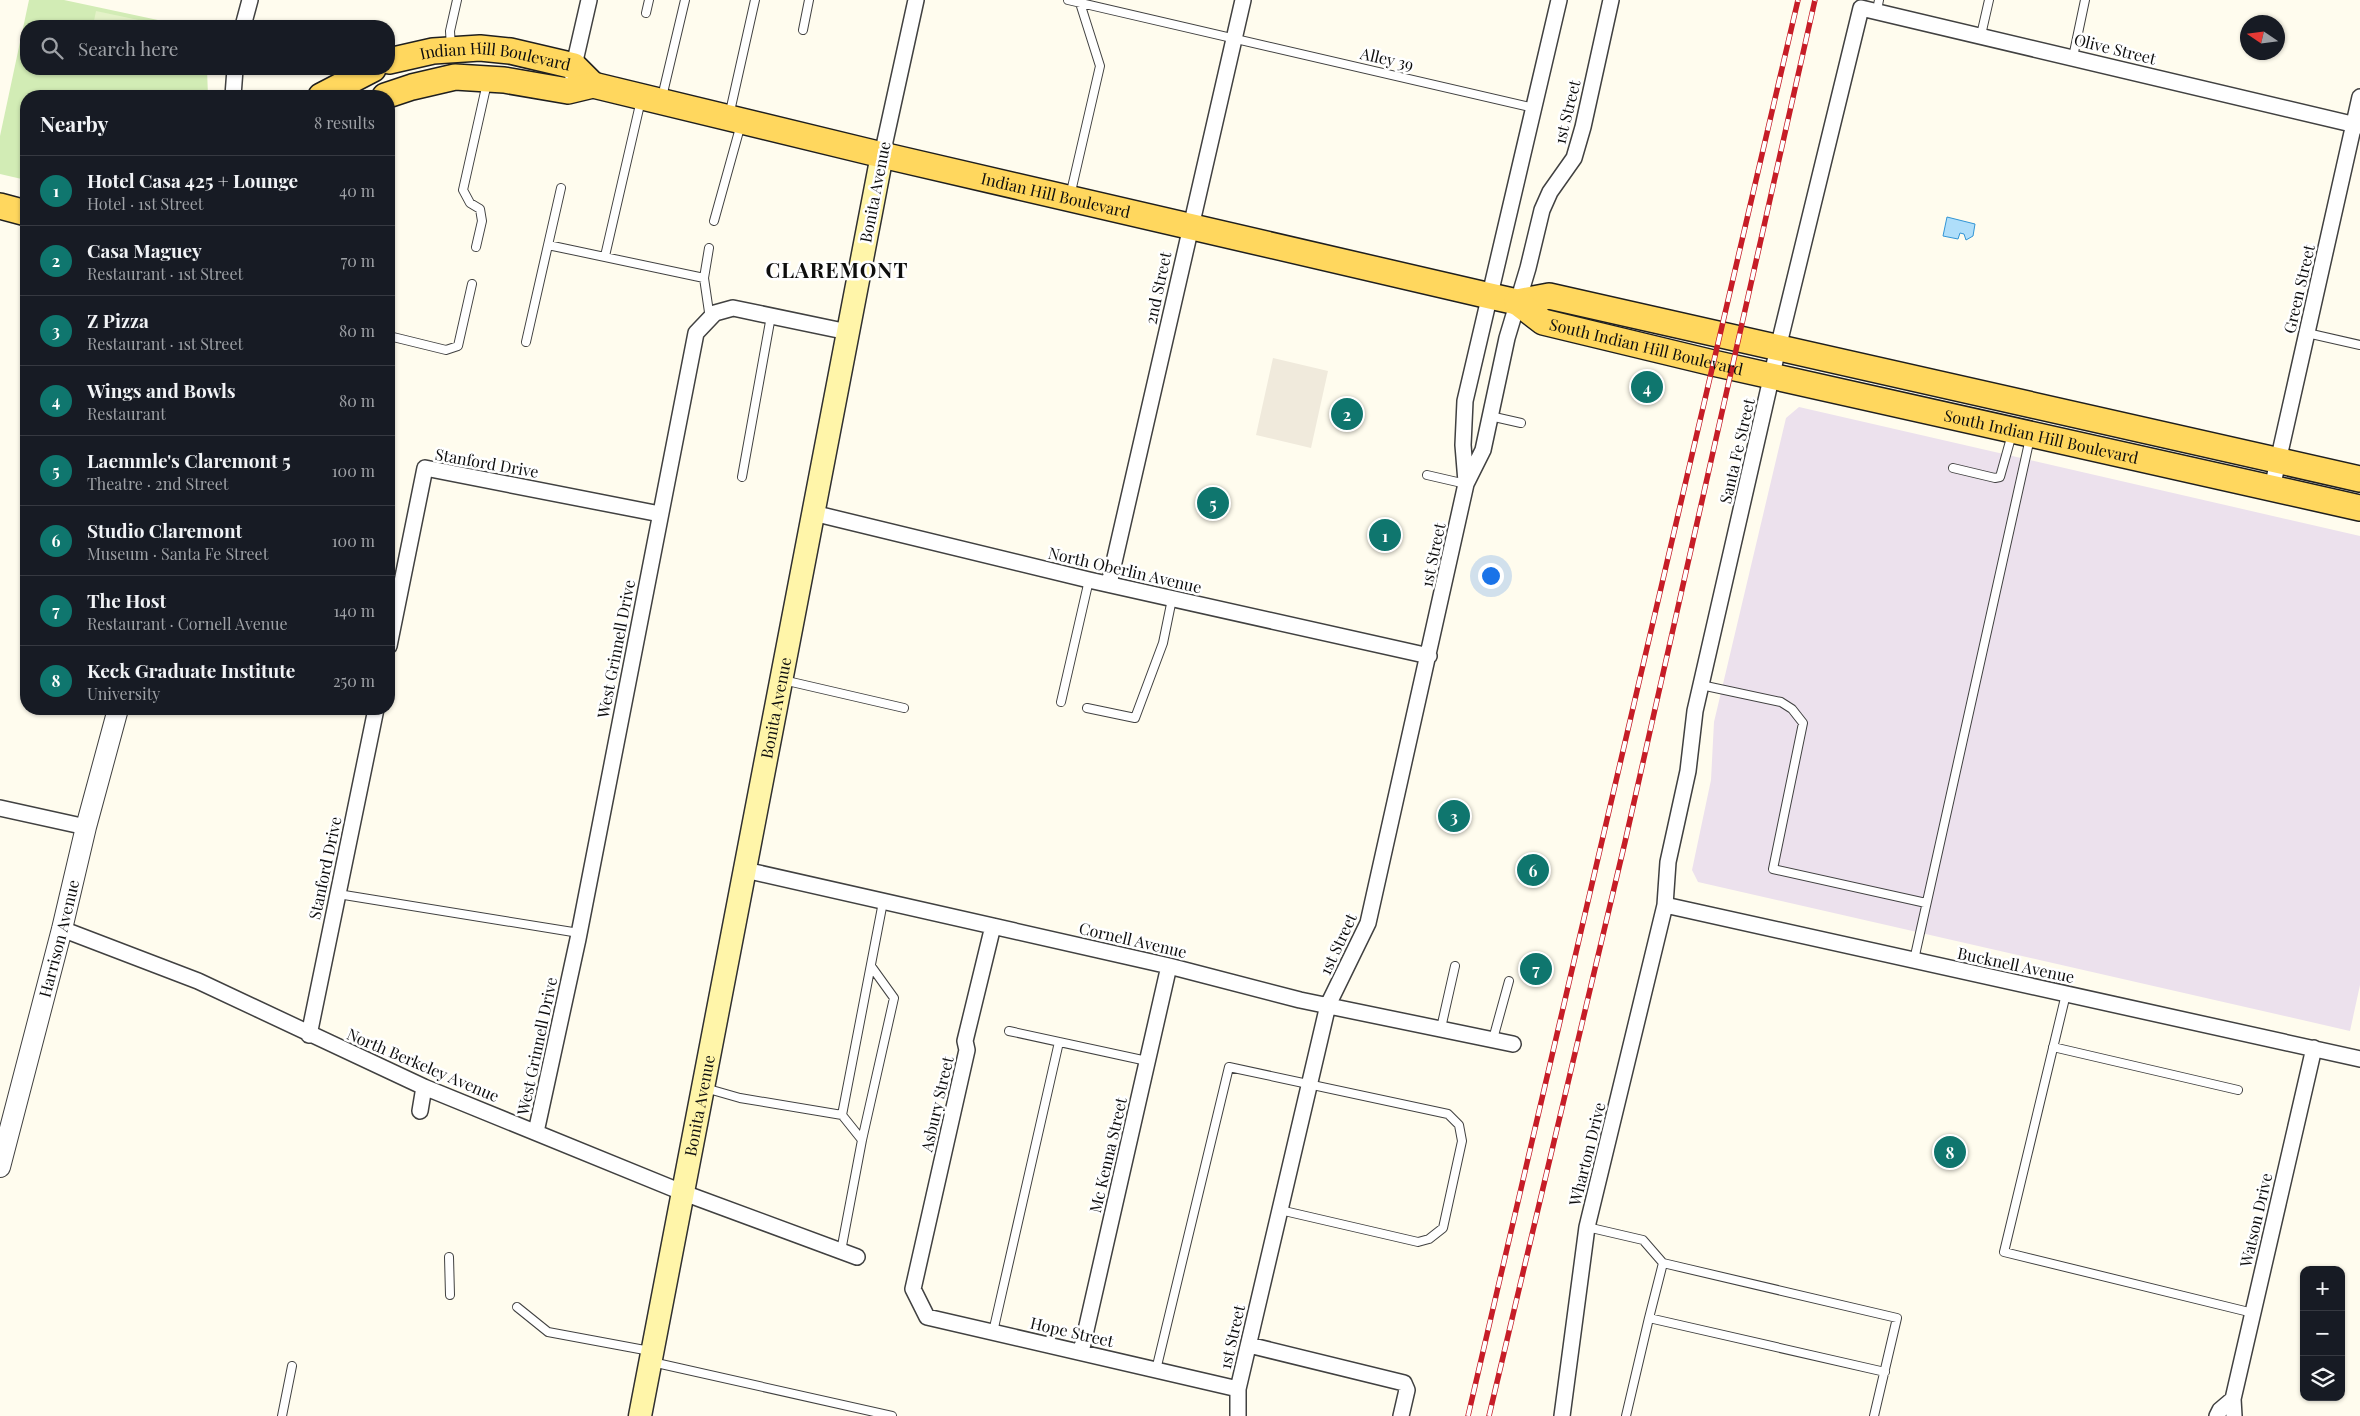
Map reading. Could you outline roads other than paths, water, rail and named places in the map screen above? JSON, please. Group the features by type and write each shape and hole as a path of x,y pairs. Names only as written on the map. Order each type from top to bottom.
{"main road":[{"name":"Indian Hill Boulevard","path":"395,60 442,50 480,48 510,51 574,66 593,85"},
{"path":"438,81 442,50"},
{"path":"333,90 361,75"},
{"name":"Indian Hill Boulevard","path":"395,93 456,77 488,79 568,91 593,85 882,155 1517,302"},
{"name":"Bonita Avenue","path":"640,1416 882,155"},
{"path":"0,206 20,211"},
{"name":"South Indian Hill Boulevard","path":"1517,302 1549,296 2360,479"},
{"name":"South Indian Hill Boulevard","path":"1517,302 1543,322 1939,415 2360,508"}],"street":[{"path":"245,20 250,0"},
{"path":"568,91 589,0"},
{"name":"Bonita Avenue","path":"882,155 916,0"},
{"name":"2nd Street","path":"1109,584 1242,0"},
{"name":"1st Street","path":"1466,484 1463,445 1465,401 1559,0"},
{"name":"1st Street","path":"1238,1416 1238,1389 1328,1005 1368,923 1466,484 1483,450 1517,302 1528,268 1542,210 1550,192 1574,158 1583,127 1612,0"},
{"name":"Olive Street","path":"1861,8 1878,5 1981,35 2357,125"},
{"name":"Santa Fe Street","path":"1665,905 1668,862 1688,771 1695,711 1778,348 1861,8"},
{"path":"233,90 235,75"},
{"name":"Green Street","path":"2272,488 2357,125 2360,97"},
{"name":"West Grinnell Drive","path":"536,1132 580,933 696,333 715,314 733,308 848,332"},
{"name":"Stanford Drive","path":"395,617 426,468 660,514"},
{"name":"North Oberlin Avenue","path":"813,513 1089,580 1429,656"},
{"name":"Harrison Avenue","path":"0,1167 116,715"},
{"name":"Stanford Drive","path":"309,1034 375,715"},
{"path":"0,808 86,827"},
{"name":"Cornell Avenue","path":"745,870 1169,966 1300,1000 1513,1044"},
{"name":"Bucknell Avenue","path":"1665,905 2360,1059"},
{"name":"Wharton Drive","path":"1562,1416 1587,1227 1665,905"},
{"name":"Asbury Street","path":"914,1290 967,1050 965,1041 993,926"},
{"name":"North Berkeley Avenue","path":"62,929 198,981 424,1087 684,1192 857,1257"},
{"name":"Mc Kenna Street","path":"1081,1352 1169,966"},
{"name":"Watson Drive","path":"2234,1416 2233,1399 2314,1048"},
{"path":"420,1111 424,1087"},
{"name":"Hope Street","path":"914,1290 927,1317 1238,1389"},
{"path":"1249,1344 1404,1383 1407,1390 1401,1416"},
{"path":"2217,1416 2220,1410 2233,1399"}],"lane":[{"path":"442,50 450,31 457,0"},
{"path":"646,13 649,0"},
{"path":"605,256 651,99 685,0"},
{"path":"714,221 735,119 756,0"},
{"path":"802,30 809,0"},
{"name":"Alley 39","path":"1068,0 1100,4 1132,15 1534,108"},
{"path":"1981,35 1989,0"},
{"path":"2073,57 2085,0"},
{"path":"1070,198 1100,66 1080,3"},
{"path":"476,247 482,221 480,209 470,203 463,190 488,79"},
{"path":"526,342 561,188"},
{"path":"548,245 704,278"},
{"path":"709,248 704,278 710,319"},
{"path":"395,337 446,350 458,346 472,284"},
{"path":"742,477 771,316"},
{"path":"2307,333 2360,345"},
{"path":"1490,416 1521,423"},
{"path":"1953,468 1995,478 2000,477 2022,432"},
{"path":"1914,960 2022,432"},
{"path":"1427,475 1466,484"},
{"path":"1061,702 1089,580"},
{"path":"1087,708 1134,718 1162,643 1172,599"},
{"path":"781,680 904,708"},
{"path":"1701,685 1781,702 1792,709 1803,723 1773,869 1926,903"},
{"path":"338,894 580,933"},
{"path":"842,1115 883,902"},
{"path":"840,1251 862,1140 894,998 871,966"},
{"path":"1441,1028 1455,966"},
{"path":"1493,1039 1509,981"},
{"path":"2066,994 2004,1252 2253,1313"},
{"path":"1009,1031 1147,1061"},
{"path":"993,1332 1059,1042"},
{"path":"2053,1047 2238,1090"},
{"path":"1156,1370 1229,1067 1448,1114 1459,1125 1462,1141 1443,1228 1429,1239 1418,1242 1280,1210"},
{"path":"704,1088 740,1098 842,1115 862,1140"},
{"path":"1587,1227 1643,1240 1663,1262 1897,1318 1874,1416"},
{"path":"449,1257 450,1295"},
{"path":"1626,1416 1663,1262"},
{"path":"517,1307 548,1332 892,1416"},
{"path":"1650,1318 1885,1372"},
{"path":"282,1416 292,1366"}],"water":[{"path":"1947,217 1975,224 1973,236 1966,240 1964,234 1960,233 1958,239 1943,236"}],"railway":[{"path":"1468,1416 1798,0"},
{"path":"1489,1416 1625,842 1815,0"}],"place":[{"name":"Wings and Bowls","path":"1647,387"},
{"name":"Casa Maguey","path":"1347,414"},
{"name":"Laemmle's Claremont 5","path":"1213,503"},
{"name":"Hotel Casa 425 + Lounge","path":"1385,535"},
{"name":"Z Pizza","path":"1454,816"},
{"name":"Studio Claremont","path":"1533,870"},
{"name":"The Host","path":"1536,969"},
{"name":"Keck Graduate Institute","path":"1950,1152"}],"district":[{"name":"CLAREMONT","path":"837,271"}]}
